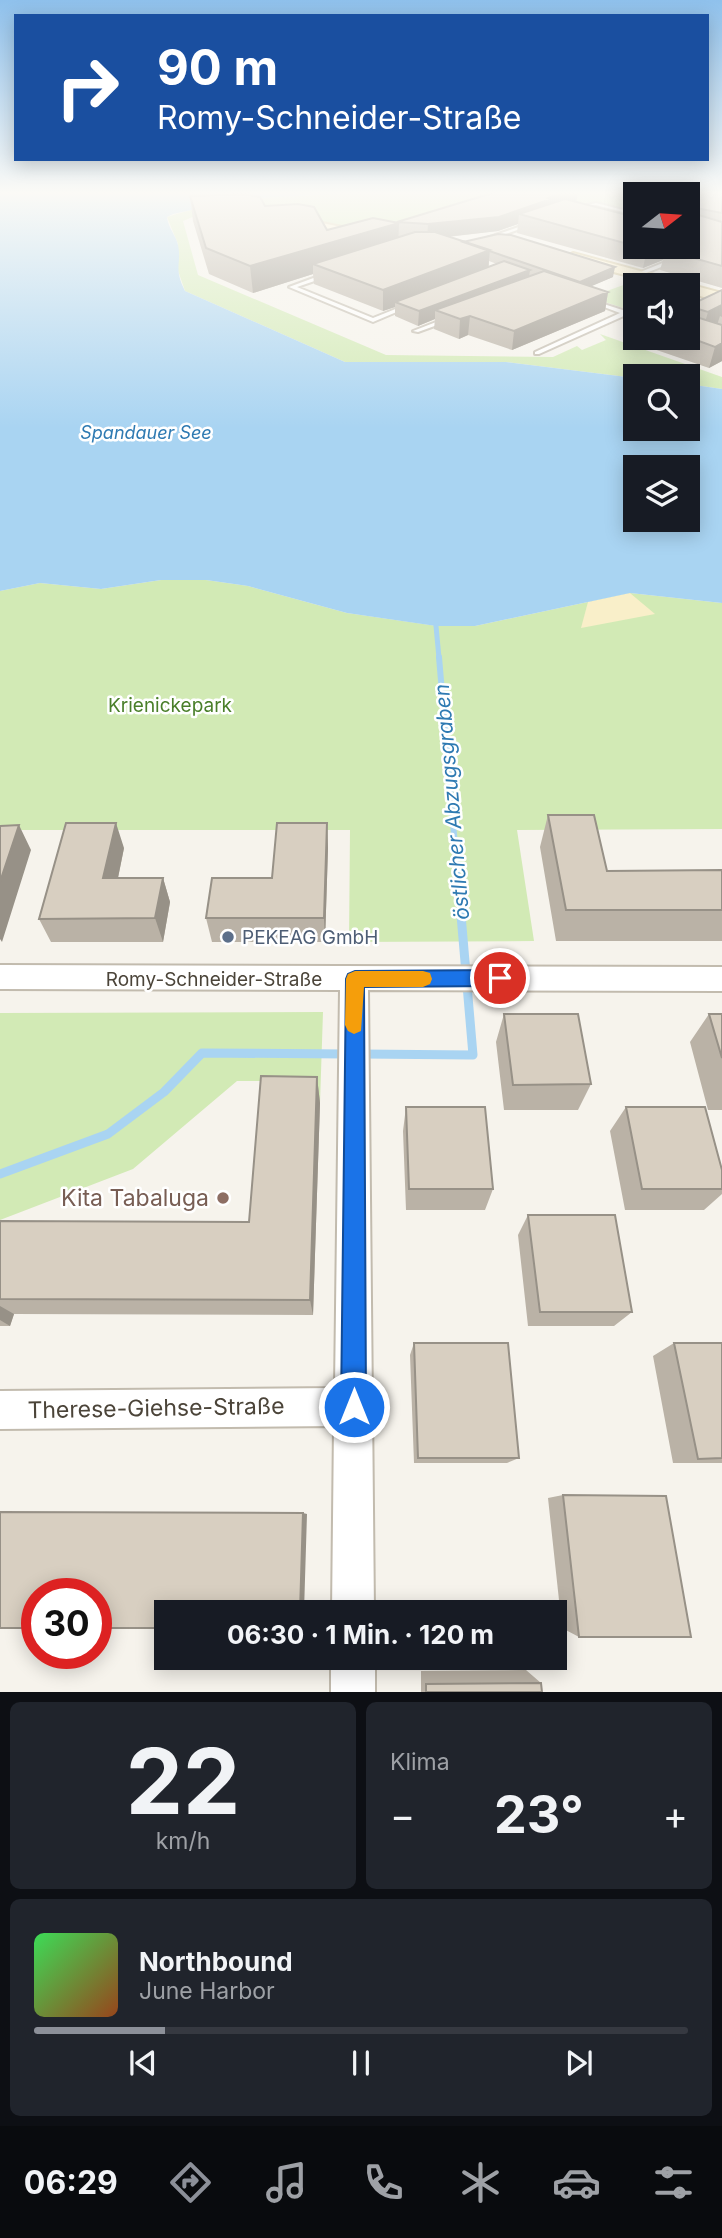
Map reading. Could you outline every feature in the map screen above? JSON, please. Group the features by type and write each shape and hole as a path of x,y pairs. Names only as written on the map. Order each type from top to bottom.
{"street":[{"path":"700,292 722,298"},
{"name":"Romy-Schneider-Straße","path":"0,977 722,979"},
{"path":"353,1600 355,979"},
{"name":"Therese-Giehse-Straße","path":"0,1410 354,1407"},
{"path":"353,1670 353,1692"}],"lane":[{"path":"331,274 292,286 373,320 425,300"},
{"path":"577,296 623,312"},
{"path":"537,353 623,314"},
{"path":"416,331 453,317"}],"green space":[{"path":"178,270 197,270 198,275 386,355 553,357 577,346 582,350 606,340 600,334 623,342 623,350 645,350 685,364 623,364 623,377 506,362 345,362 185,291"},
{"path":"623,285 623,308 590,297"},
{"path":"700,369 722,377 722,389 700,386"},
{"name":"Krienickepark","path":"161,580 206,580 248,586 347,613 437,626 475,626 630,593 722,603 722,829 517,830 534,941 349,942 350,830 0,830 0,591 40,583 101,589"},
{"path":"323,1012 320,1103 295,1081 237,1081 133,1169 0,1220 0,1013"}],"sand":[{"path":"630,593 655,614 581,628 588,602"}],"water":[{"name":"Spandauer See","path":"0,270 179,270 185,291 345,362 506,362 623,377 623,441 700,441 700,386 722,389 722,603 630,593 475,626 436,626 347,613 248,586 206,580 161,580 101,589 40,583 0,591"}],"building":[{"path":"329,270 437,270 383,290"},
{"path":"480,270 530,270 419,311 395,302"},
{"path":"545,270 608,270 580,282"},
{"path":"544,271 608,292 514,331 470,316 460,319 435,310"},
{"path":"722,290 722,305 708,312 700,310 700,300"},
{"path":"700,318 722,325 722,343 715,347 700,341"},
{"path":"548,815 594,815 607,871 722,870 722,910 566,910"},
{"path":"66,823 116,823 103,878 163,878 155,918 39,919"},
{"path":"277,823 327,823 324,918 206,918 212,878 272,878"},
{"path":"19,825 0,882 0,826"},
{"path":"504,1014 578,1014 591,1084 513,1085"},
{"path":"709,1014 722,1014 722,1058"},
{"path":"261,1076 317,1077 310,1300 0,1299 0,1221 249,1222"},
{"path":"406,1107 485,1107 493,1189 409,1189"},
{"path":"626,1107 705,1107 722,1170 722,1189 642,1189"},
{"path":"528,1215 615,1215 632,1312 540,1312"},
{"path":"414,1343 508,1343 519,1458 418,1458"},
{"path":"674,1343 722,1343 722,1458 698,1459"},
{"path":"563,1495 666,1496 691,1637 579,1637"},
{"path":"0,1512 303,1513 300,1600 154,1600 154,1628 112,1628 112,1578 21,1578 21,1628 0,1628"},
{"path":"541,1683 542,1692 426,1692 426,1684"}],"waterway":[{"name":"östlicher Abzugsgraben","path":"436,626 439,658"},
{"name":"östlicher Abzugsgraben","path":"439,657 461,917"},
{"name":"östlicher Abzugsgraben","path":"362,1054 473,1055 461,915"},
{"name":"östlicher Abzugsgraben","path":"0,1174 108,1134 164,1092 202,1053 346,1054"}],"slow traffic":[{"path":"354,1025 355,979 423,979"}],"place":[{"name":"PEKEAG GmbH","path":"228,937"},
{"name":"Kita Tabaluga","path":"223,1198"}],"route":[{"path":"354,1407 355,979 500,978"}]}
